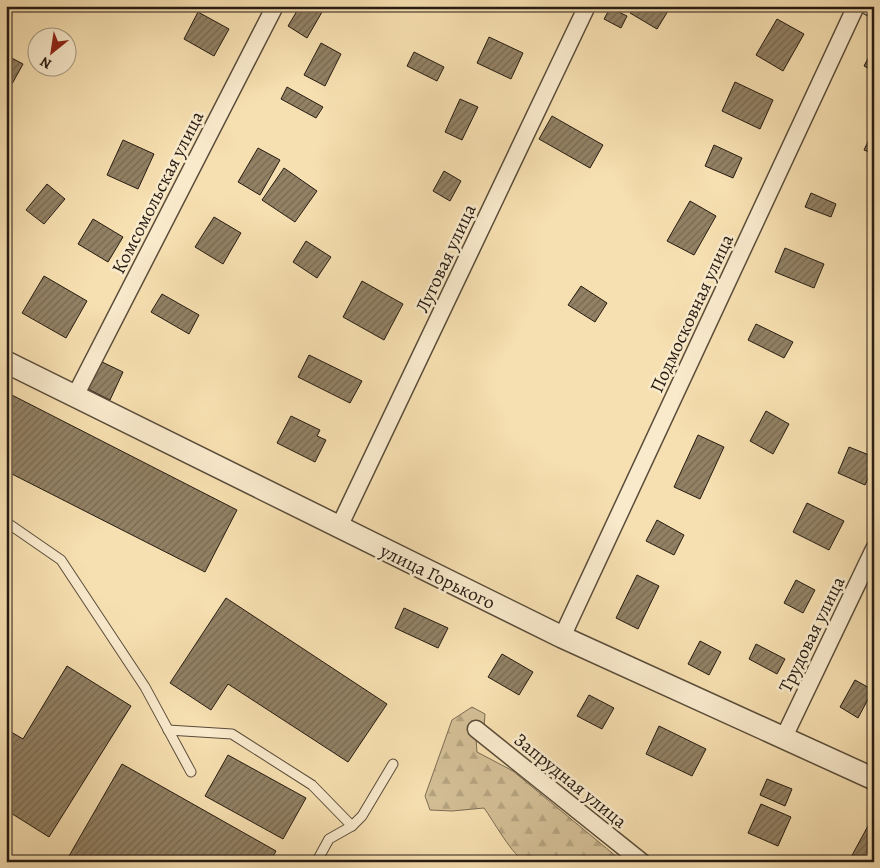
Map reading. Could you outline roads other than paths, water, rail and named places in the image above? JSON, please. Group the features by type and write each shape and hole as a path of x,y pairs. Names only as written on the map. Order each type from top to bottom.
{"street":[{"name":"Комсомольская улица","path":"75,396 275,6"},
{"name":"Луговая улица","path":"339,527 587,6"},
{"name":"Подмосковная улица","path":"562,638 856,6"},
{"path":"868,6 874,9"},
{"name":"улица Горького","path":"6,362 562,638 874,779"},
{"name":"Трудовая улица","path":"784,737 874,549"},
{"name":"Запрудная улица","path":"476,729 642,862"}],"lane":[{"path":"6,522 61,560 145,687 191,772"},
{"path":"168,730 232,734 312,785 352,826"},
{"path":"318,859 329,839 352,826 362,816 393,764"}]}
